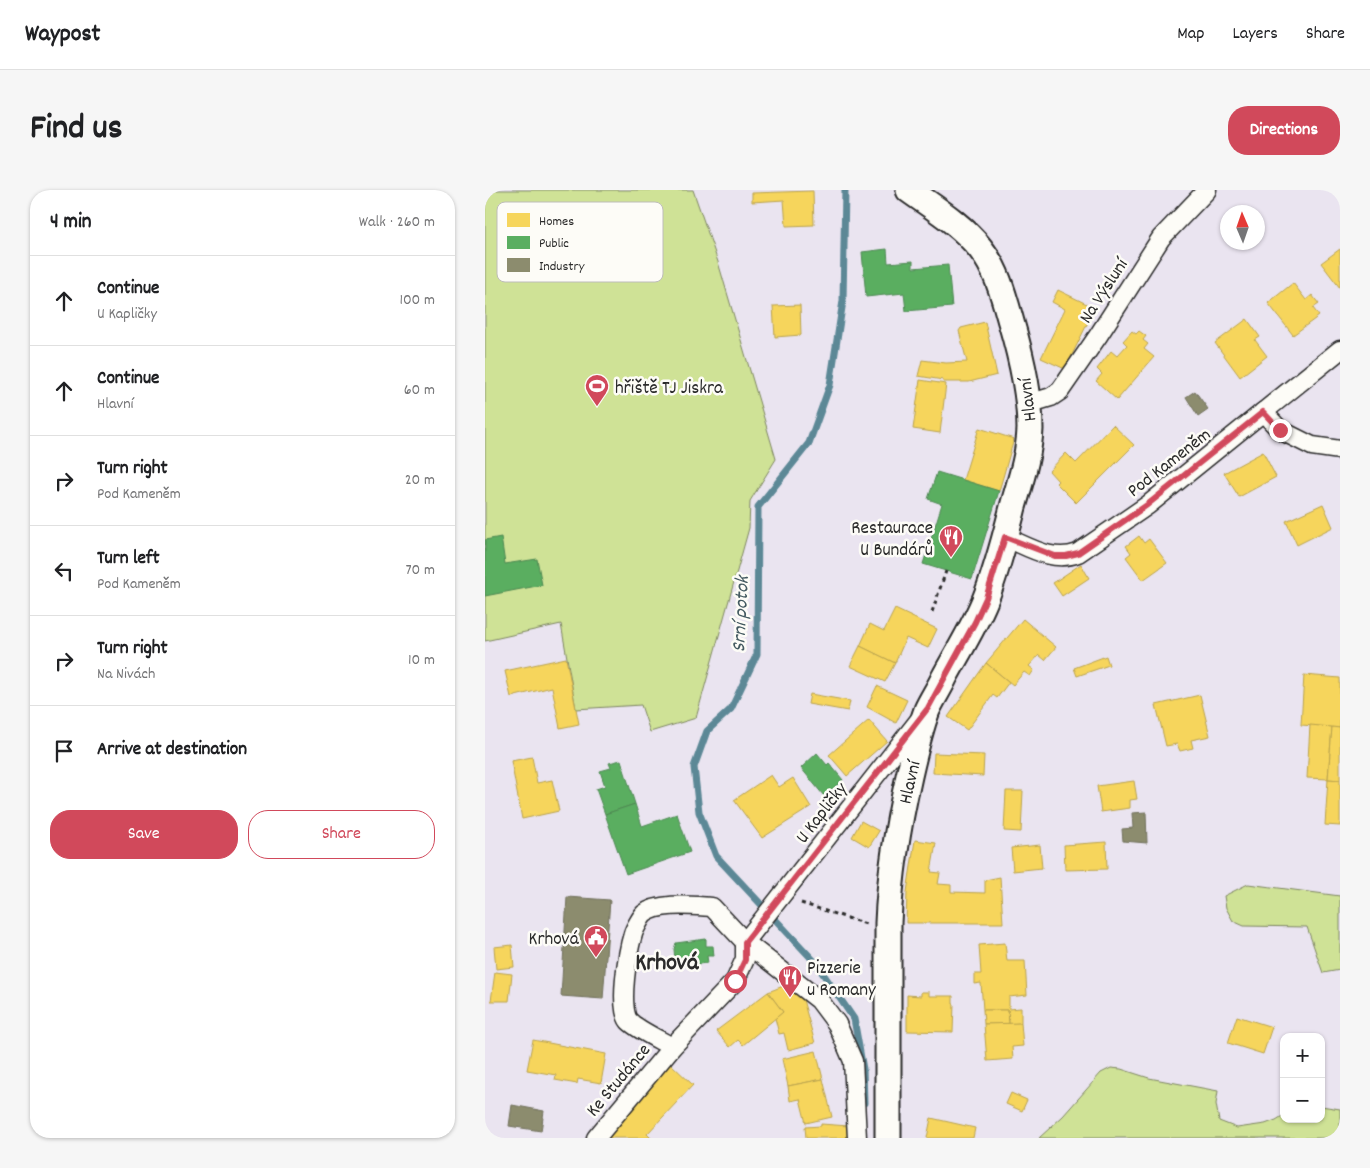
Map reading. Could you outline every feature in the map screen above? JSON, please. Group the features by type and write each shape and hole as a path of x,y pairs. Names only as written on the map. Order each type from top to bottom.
{"street":[{"name":"Hlavní","path":"888,1138 889,889 901,812 919,736 928,708 986,598 1005,537 1027,452 1030,427 1022,366 1007,307 989,262 961,228 909,190"},
{"name":"Na Výsluní","path":"1028,404 1051,397 1060,391 1161,238 1207,190"},
{"name":"Pod Kameněm","path":"1005,537 1055,556 1078,553 1147,505 1340,350"},
{"path":"1263,412 1280,430 1312,446 1340,450"},
{"name":"U Kapličky","path":"745,942 928,708"},
{"path":"745,942 745,960 735,981 672,1047 638,1028 628,1020 624,1007 624,984 633,933 644,914 663,906 712,906 745,942 819,1000 837,1024 853,1061 857,1138"},
{"name":"Ke Studánce","path":"596,1138 672,1047"}],"path":[{"path":"932,612 946,571"},
{"path":"800,902 874,927"}],"green space":[{"path":"485,190 693,190 718,262 776,459 750,501 749,528 696,718 650,732 641,705 576,709 561,624 485,641"},
{"path":"1248,884 1340,896 1340,970 1323,973 1307,927 1244,926 1233,921 1226,908 1224,896"},
{"path":"1111,1068 1121,1069 1149,1078 1218,1091 1216,1104 1219,1121 1237,1128 1265,1124 1280,1118 1280,1123 1325,1123 1325,1107 1340,1109 1340,1138 1039,1138 1063,1116 1101,1073"}],"building: Homes":[{"path":"813,191 814,225 786,226 784,200 752,202 752,193"},
{"path":"1340,249 1340,288 1321,263"},
{"path":"1293,283 1306,300 1312,295 1319,304 1313,308 1319,316 1293,335 1268,303"},
{"path":"1058,290 1095,308 1065,369 1041,358 1065,309 1052,302"},
{"path":"800,305 801,335 775,337 773,306"},
{"path":"1247,319 1260,337 1255,340 1267,356 1240,377 1215,343"},
{"path":"985,322 997,375 969,382 943,382 943,380 918,376 922,360 946,363 967,362 959,331 961,328"},
{"path":"1132,331 1136,334 1139,331 1146,336 1143,340 1148,344 1144,349 1154,357 1117,400 1096,381 1102,374 1097,369 1111,351 1117,356 1127,345 1123,341"},
{"path":"920,380 946,384 940,433 913,429"},
{"path":"1113,425 1134,445 1076,503 1056,483 1058,481 1049,471 1066,453 1076,463"},
{"path":"979,428 1014,439 999,491 963,480"},
{"path":"1263,452 1276,477 1239,497 1224,473"},
{"path":"1323,504 1333,527 1297,545 1286,521"},
{"path":"1139,536 1144,543 1149,539 1167,563 1143,580 1126,557 1131,553 1126,546"},
{"path":"1081,564 1089,578 1062,596 1053,583"},
{"path":"895,609 937,629 928,648 906,638 895,663 860,646 870,624 884,631"},
{"path":"1023,619 1056,647 1045,660 1039,655 1029,666 1034,670 1030,676 1024,672 1013,685 986,663"},
{"path":"860,646 895,663 885,682 850,666"},
{"path":"1106,656 1109,665 1077,676 1074,668"},
{"path":"566,658 579,724 560,728 552,687 511,697 505,671"},
{"path":"986,663 1009,682 997,698 993,695 967,730 948,717"},
{"path":"1304,675 1340,678 1340,728 1301,725"},
{"path":"877,686 907,700 896,723 867,707"},
{"path":"810,694 850,701 848,711 808,704"},
{"path":"1200,695 1210,736 1191,740 1193,748 1180,751 1177,744 1166,746 1156,705"},
{"path":"869,720 887,741 847,776 829,755"},
{"path":"1310,725 1332,727 1328,779 1307,778"},
{"path":"1332,727 1340,728 1340,780 1328,779"},
{"path":"934,753 984,755 983,776 933,773"},
{"path":"532,757 537,783 552,780 559,811 522,819 511,761"},
{"path":"771,775 779,787 793,778 811,807 762,838 734,800"},
{"path":"1328,779 1340,780 1340,826 1325,825"},
{"path":"1134,781 1137,799 1130,800 1130,808 1101,812 1097,786"},
{"path":"1006,791 1023,791 1021,832 1004,831"},
{"path":"861,821 879,831 869,847 852,837"},
{"path":"915,840 936,843 931,872 940,873 938,884 951,885 951,892 985,893 985,880 1000,877 1003,923 906,923 907,892"},
{"path":"1106,842 1107,869 1065,870 1064,845"},
{"path":"1040,845 1042,868 1013,871 1011,848"},
{"path":"1005,943 1007,961 1025,961 1027,995 1009,997 1009,1009 1021,1008 1021,1023 1009,1024 1008,1010 983,1010 981,983 974,984 974,974 981,974 979,945"},
{"path":"512,945 514,967 496,969 494,947"},
{"path":"495,972 512,974 509,1001 491,1001"},
{"path":"786,985 802,996 815,1043 788,1050 784,1033 779,1034 775,1018 783,1012 768,992"},
{"path":"768,992 783,1012 743,1045 738,1040 730,1047 716,1031"},
{"path":"921,992 929,992 929,996 953,996 953,1032 907,1031 907,995 921,996"},
{"path":"983,1010 1008,1010 1009,1024 984,1024"},
{"path":"1237,1016 1272,1027 1263,1054 1228,1043"},
{"path":"1021,1023 1023,1046 1012,1047 1013,1059 987,1061 984,1024"},
{"path":"533,1040 606,1054 601,1083 578,1079 577,1084 555,1080 556,1075 527,1070"},
{"path":"816,1051 823,1079 788,1086 782,1059"},
{"path":"671,1064 693,1085 647,1134 651,1138 603,1138"},
{"path":"823,1079 832,1117 806,1123 800,1099 790,1101 788,1086"},
{"path":"1011,1093 1027,1100 1022,1111 1006,1104"},
{"path":"931,1118 975,1128 973,1138 927,1138"},
{"path":"821,1124 849,1126 848,1138 806,1138 805,1127 821,1126"}],"building: Public":[{"path":"887,249 888,263 913,261 913,268 948,265 952,307 906,311 904,293 866,297 862,252"},
{"path":"937,472 999,491 972,579 923,564 942,504 928,499"},
{"path":"501,537 505,564 537,559 542,585 485,596 485,540"},
{"path":"817,753 827,765 829,763 843,780 824,796 801,768"},
{"path":"621,760 635,804 605,814 596,789 605,786 600,771 611,768 609,763"},
{"path":"635,804 642,826 677,814 690,852 626,874 605,814"},
{"path":"706,939 706,946 713,946 714,956 707,956 708,963 678,966 675,960 674,949 676,943"}],"building: Industry":[{"path":"1195,391 1208,409 1198,416 1186,397"},
{"path":"1146,812 1147,843 1123,841 1122,829 1133,828 1132,813"},
{"path":"567,897 610,900 603,999 561,996"},
{"path":"512,1105 544,1111 541,1131 509,1126"}],"waterway":[{"name":"Srní potok","path":"845,190 843,301 830,385 809,443 758,507 757,654 731,709 707,731 694,767 699,812 716,856 815,962 854,1019 863,1069 864,1103"}],"place":[{"name":"hřiště TJ Jiskra","path":"597,407"},
{"name":"Restaurace U Bundárů","path":"951,558"},
{"name":"Krhová","path":"596,958"},
{"name":"Pizzerie u Romany","path":"790,998"}],"district":[{"name":"Krhová","path":"667,961"}],"route":[{"path":"735,981 745,960 745,942 928,708 986,598 1005,537 1045,554 1060,557 1071,556 1147,505 1263,412 1280,430"}]}
